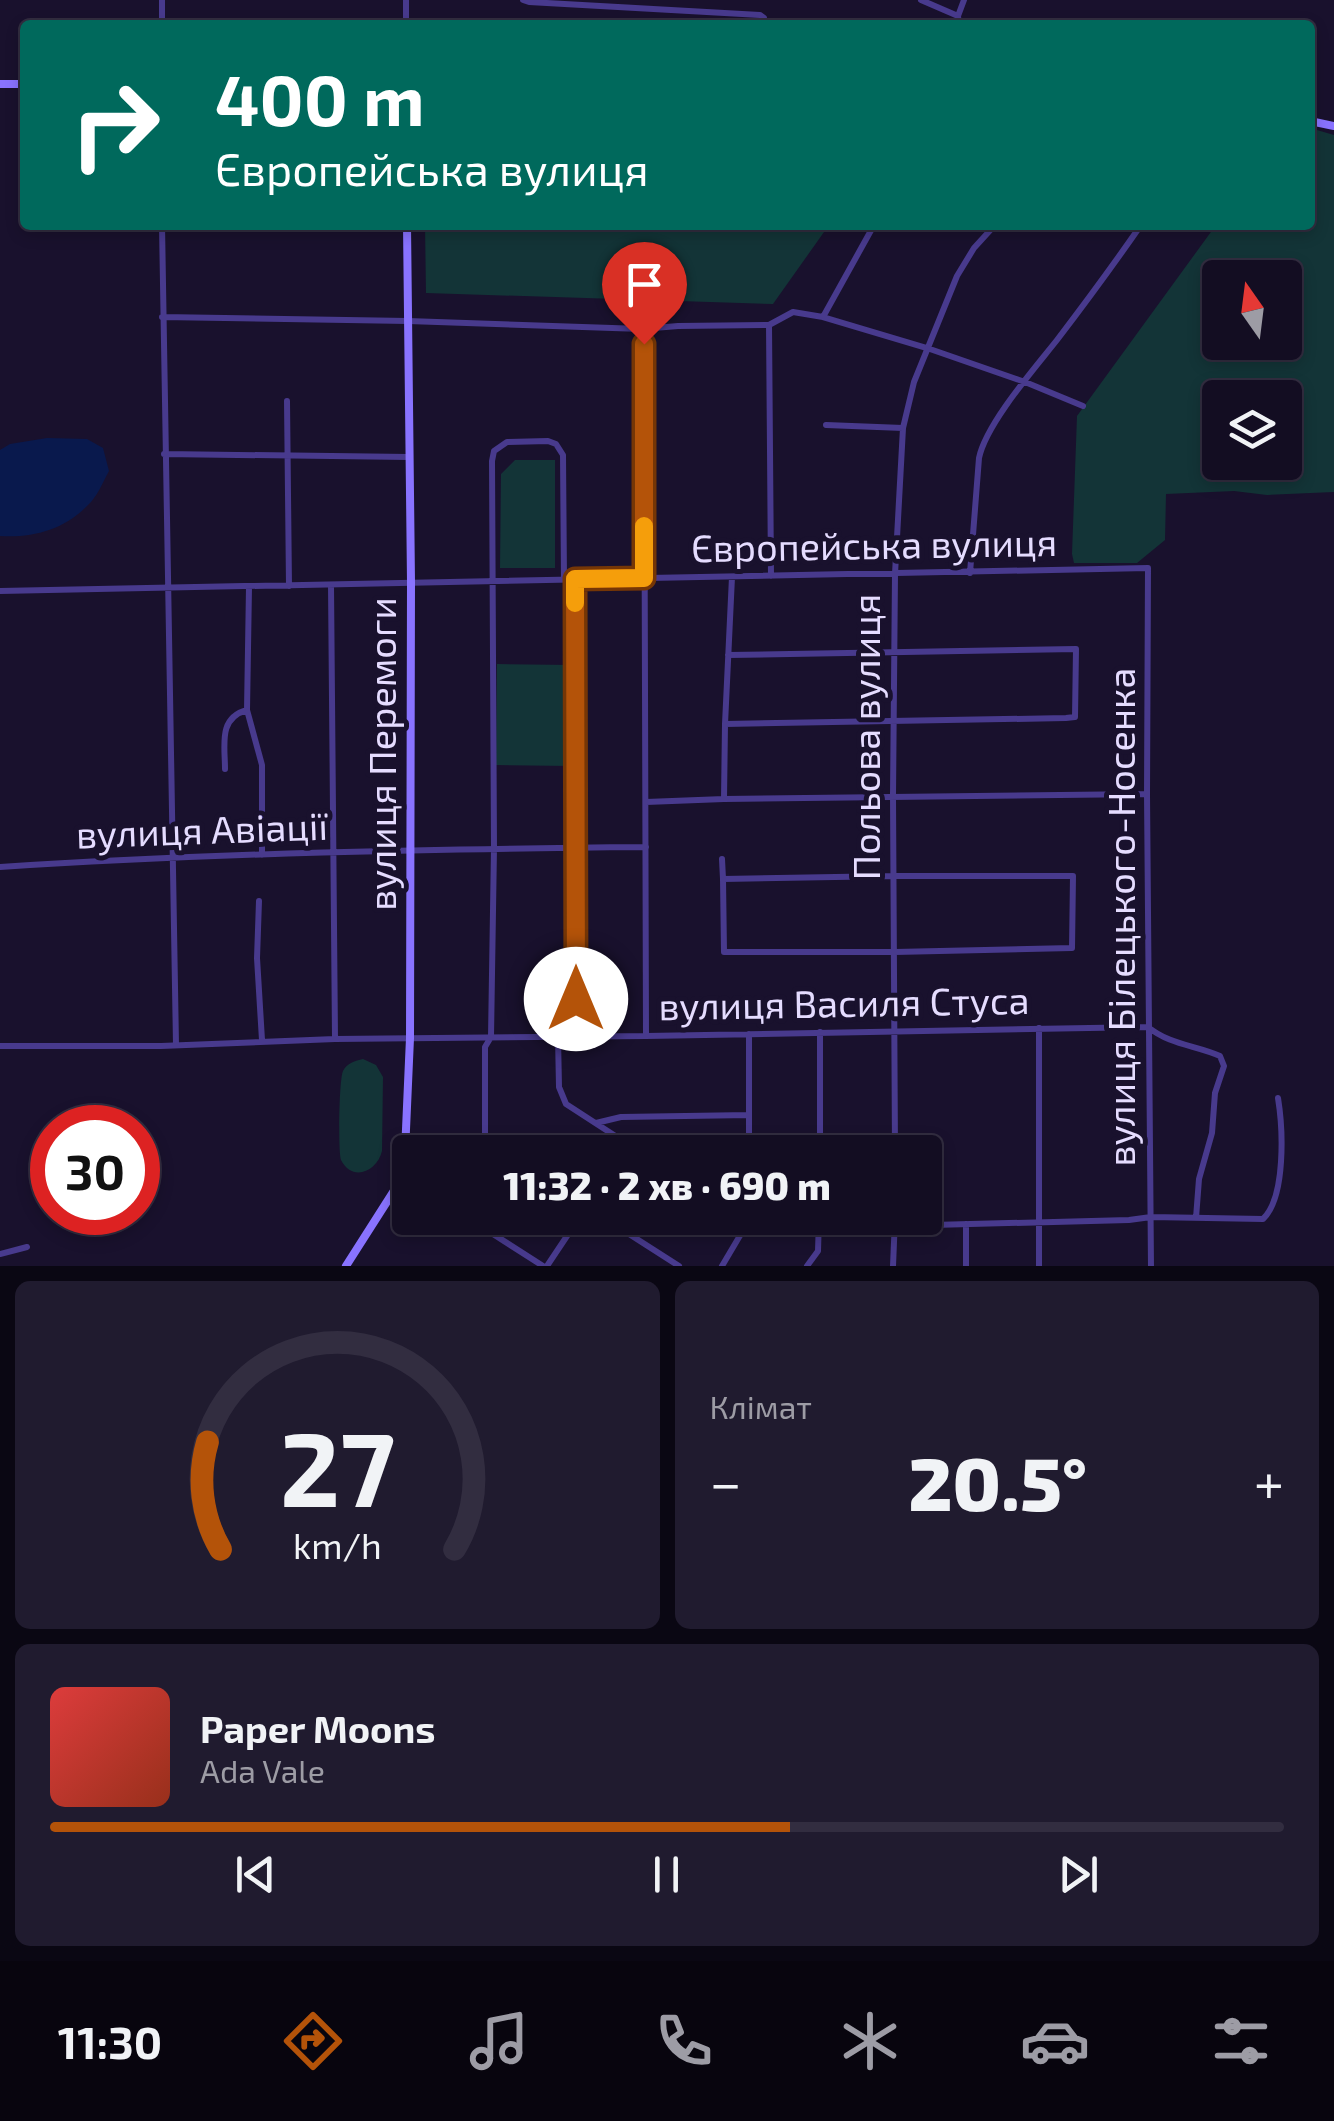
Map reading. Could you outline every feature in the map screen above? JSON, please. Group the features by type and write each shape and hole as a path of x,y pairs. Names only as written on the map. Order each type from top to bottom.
{"street":[{"path":"523,0 760,15 764,20"},
{"path":"920,0 956,20"},
{"path":"162,230 176,1045"},
{"name":"вулиця Перемоги","path":"407,230 411,582 408,1135"},
{"path":"822,317 871,230"},
{"name":"Польова вулиця","path":"895,1135 893,796 896,574 904,428 914,382 957,276 990,230"},
{"path":"970,573 981,448 1024,382 1138,230"},
{"path":"162,317 408,320 642,329 769,325 793,312 928,348 1083,406"},
{"path":"769,325 771,576"},
{"path":"642,329 646,1036"},
{"path":"286,401 289,586"},
{"path":"826,426 904,428"},
{"path":"485,1135 494,848 492,461 494,452 507,442 548,441 556,444 563,455 564,579"},
{"path":"164,454 409,457"},
{"name":"Європейська вулиця","path":"0,591 1148,568"},
{"name":"вулиця Білецького-Носенка","path":"1148,568 1151,1266"},
{"path":"724,799 732,577"},
{"path":"575,579 576,1037"},
{"path":"332,585 335,1038"},
{"path":"249,587 247,710 262,766 262,855"},
{"path":"725,724 1074,717 1076,649 728,654"},
{"path":"225,770 226,727 235,714 247,710"},
{"path":"646,802 1147,794"},
{"name":"вулиця Авіації","path":"0,867 262,855 646,847"},
{"path":"722,859 722,879 724,952 1072,948 1073,876 722,879"},
{"path":"258,901 262,1040"},
{"path":"1148,1026 1166,1040 1220,1056 1224,1066 1199,1179 1196,1218"},
{"name":"вулиця Василя Стуса","path":"0,1046 1148,1026"},
{"path":"1039,1266 1040,1028"},
{"path":"820,1032 820,1135"},
{"path":"748,1034 748,1135"},
{"path":"558,1037 561,1096 566,1104 613,1135"},
{"path":"942,1223 1151,1217 1256,1220 1272,1209 1282,1131 1278,1098"},
{"path":"595,1124 621,1117 749,1115"},
{"name":"вулиця Перемоги","path":"346,1266 392,1200"},
{"path":"966,1224 966,1266"},
{"path":"495,1235 545,1266 567,1235"},
{"path":"631,1235 679,1266"},
{"path":"722,1266 738,1235"},
{"path":"807,1266 818,1251 819,1235"},
{"path":"893,1266 894,1235"},
{"path":"0,1254 28,1247"}],"green space":[{"path":"1315,129 1334,135 1334,492 1166,494 1165,540 1137,563 1074,563 1077,416 1212,230 1315,230"},
{"path":"425,230 825,230 773,304 426,293"},
{"path":"515,460 555,460 555,568 500,568 501,474"},
{"path":"497,664 572,665 572,766 496,765"},
{"path":"363,1059 376,1065 383,1077 382,1151 370,1169 357,1172 341,1160 340,1101 343,1071"}],"shaded area":[{"path":"47,438 87,439 103,448 109,471 91,502 69,521 36,534 0,536 0,450 10,444"}],"slow traffic":[{"path":"575,603 575,579 644,578 644,526"}],"route":[{"path":"576,999 575,579 644,578 644,344"}]}
